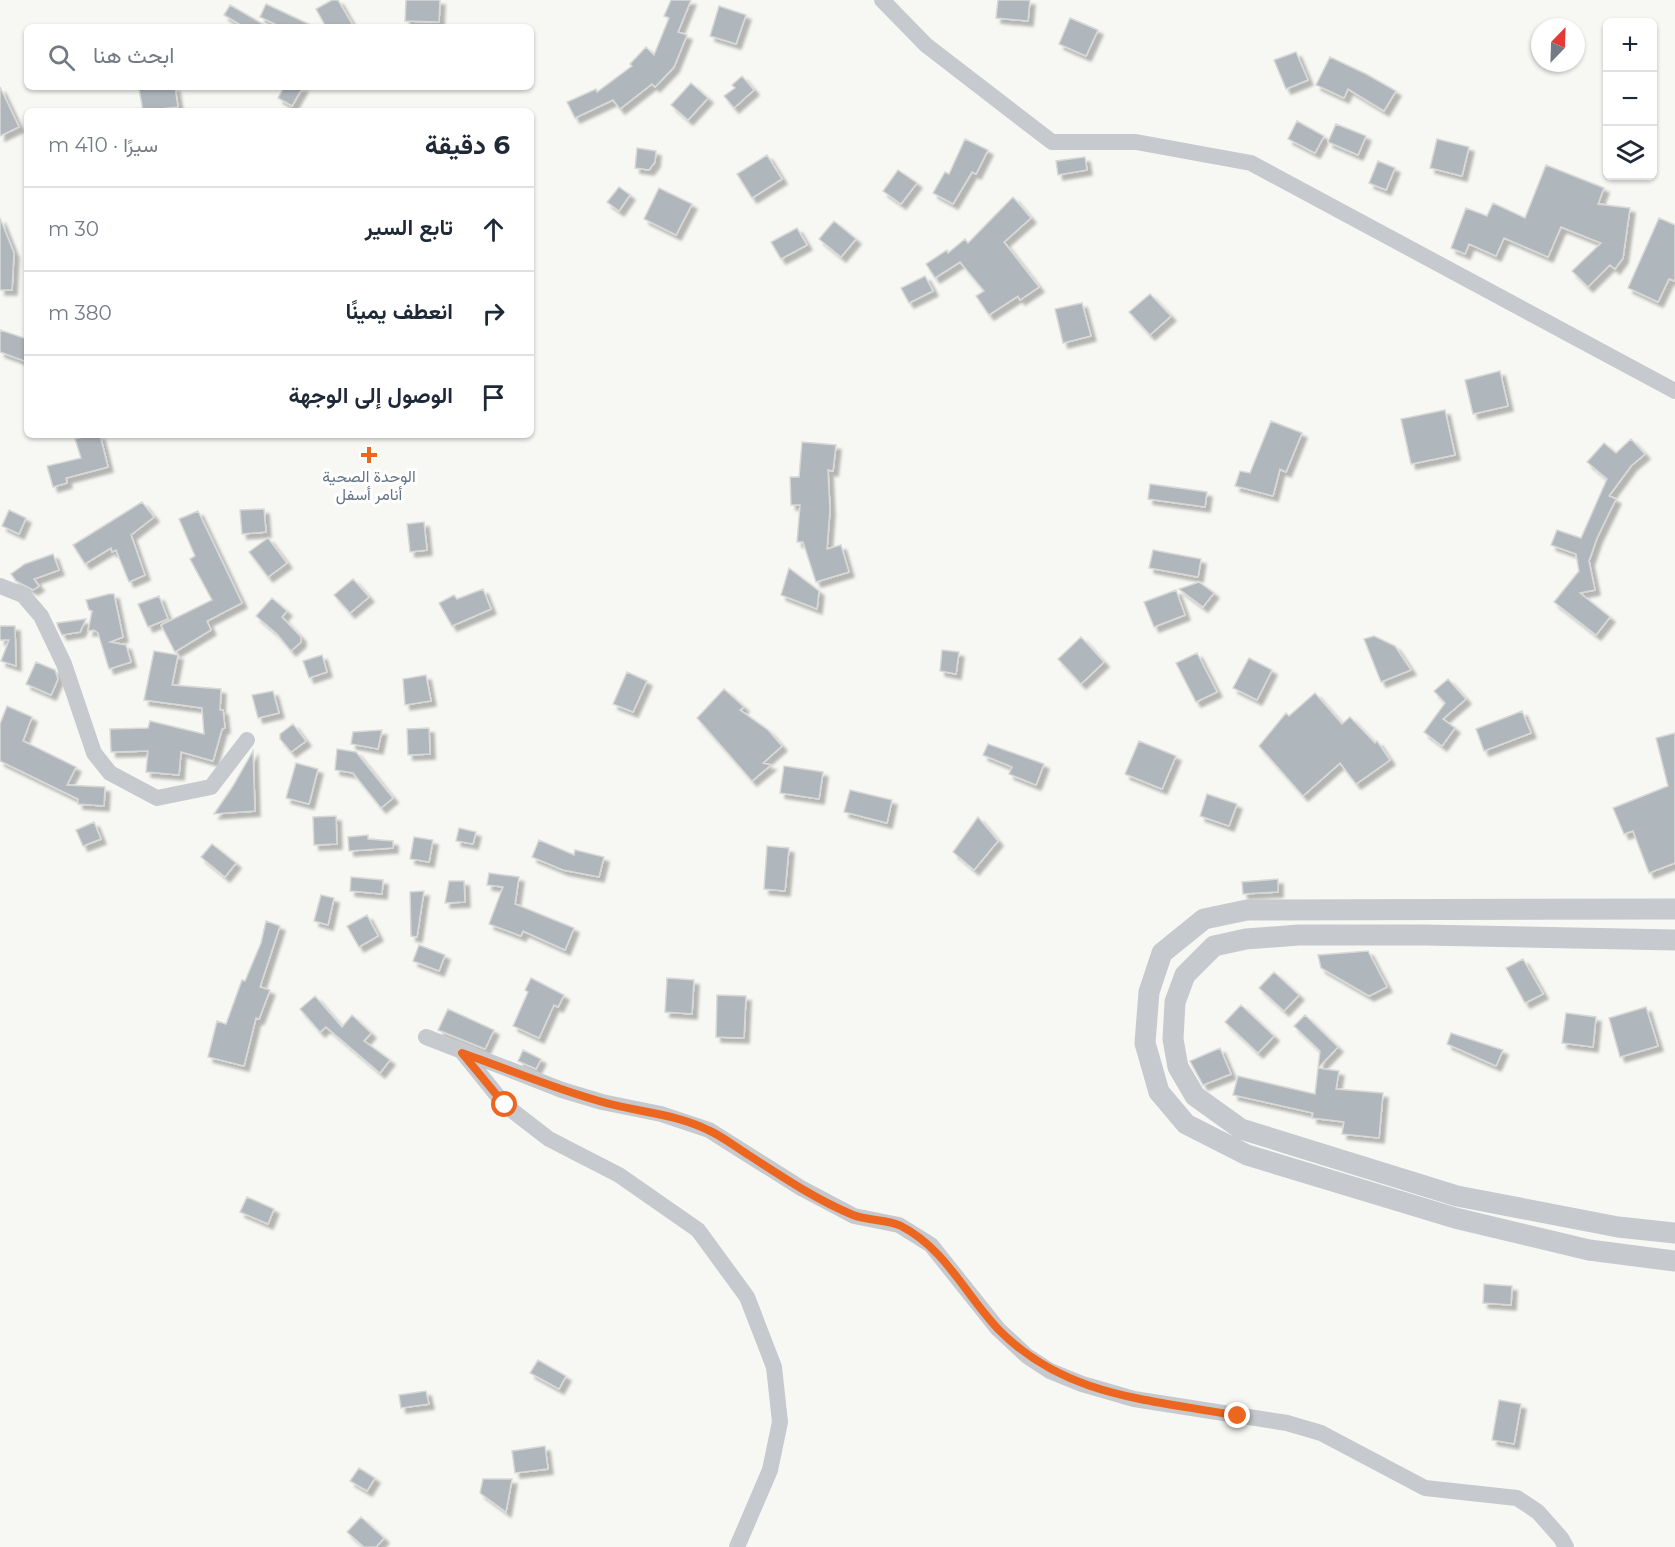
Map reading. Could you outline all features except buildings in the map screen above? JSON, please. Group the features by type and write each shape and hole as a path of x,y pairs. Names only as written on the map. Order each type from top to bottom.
{"street":[{"path":"882,0 926,45 1052,142 1136,142 1251,163 1675,391"},
{"path":"0,585 23,595 41,616 64,664 94,753 110,774 157,798 211,787 247,740"},
{"path":"1675,909 1248,910 1204,919 1162,953 1149,992 1145,1042 1159,1092 1185,1124 1247,1155 1455,1218 1589,1250 1675,1261"},
{"path":"1675,940 1424,935 1299,935 1246,939 1214,946 1185,975 1174,1002 1173,1039 1178,1067 1195,1096 1240,1130 1457,1196 1618,1227 1675,1233"},
{"path":"426,1037 462,1053 572,1093 602,1102 661,1114 709,1130 801,1188 854,1216 899,1225 931,1245 998,1329 1027,1356 1050,1371 1082,1384 1134,1399 1287,1423 1321,1433 1425,1488 1517,1498 1538,1512 1566,1547"},
{"path":"462,1053 505,1105 549,1139 619,1175 698,1230 747,1297 774,1368 780,1422 770,1470 737,1547"}],"place":[{"name":"الوحدة الصحية أنامر أسفل","path":"369,455"}],"route":[{"path":"505,1105 462,1053 562,1090 602,1102 661,1114 709,1130 801,1188 854,1216 899,1225 931,1245 998,1329 1027,1356 1050,1371 1082,1384 1134,1399 1238,1416"}]}
